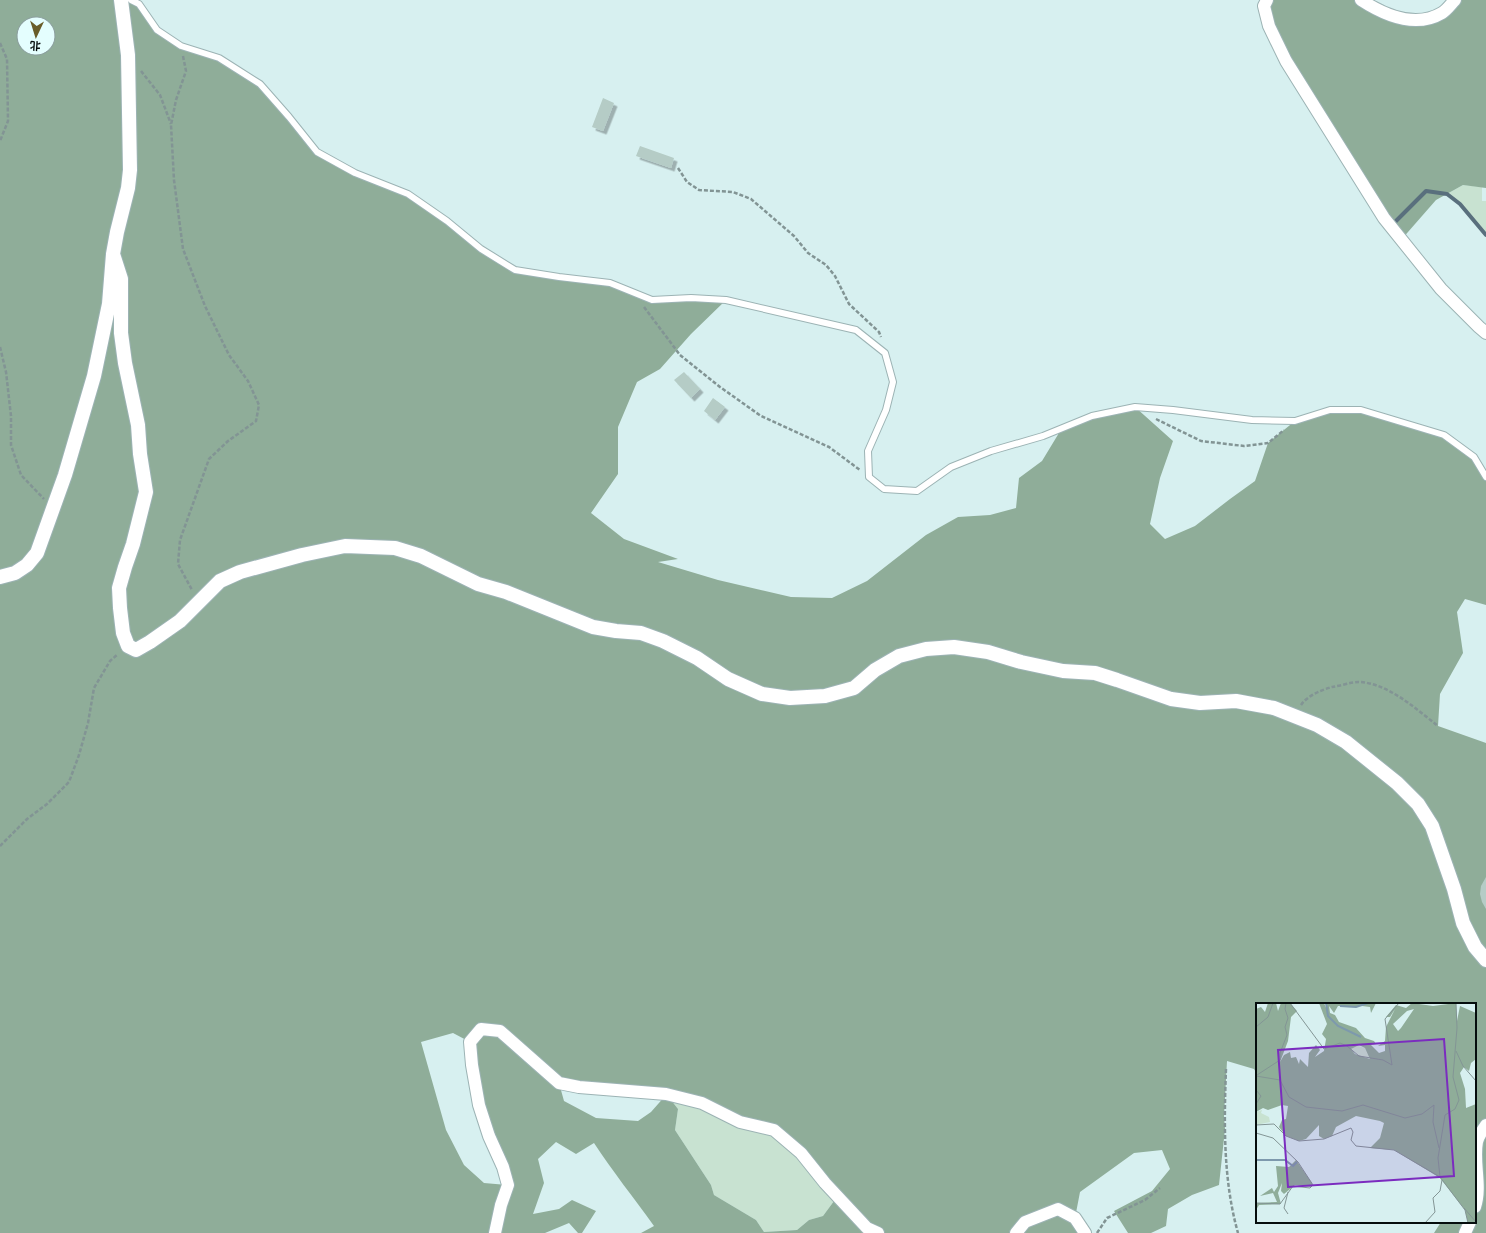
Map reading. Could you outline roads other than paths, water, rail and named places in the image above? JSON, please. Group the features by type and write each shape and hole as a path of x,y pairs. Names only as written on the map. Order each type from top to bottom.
{"street":[{"path":"0,577 15,573 27,566 37,553 65,475 94,376 109,304 113,254 117,232 125,204 130,170 128,54 125,21 121,0"},
{"path":"1267,0 1264,6 1268,26 1286,61 1384,218 1441,289 1478,327 1486,333"},
{"path":"1361,0 1374,9 1401,20 1423,20 1442,13 1455,0"},
{"path":"113,254 121,279 121,333 125,363 138,425 140,454 146,492 134,544 119,588 123,633 128,646 136,650 150,642 180,621 220,580 240,572 302,555 345,546 395,548 421,556 478,584 506,592 593,627 641,634 663,641 697,658 728,679 762,694 790,698 825,696 854,688 875,670 899,656 926,649 954,647 988,652 1021,662 1063,671 1095,673 1171,699 1200,702 1236,701 1274,708 1317,724 1346,742 1397,783 1418,804 1432,826 1454,889 1463,923 1475,948 1486,960"},
{"path":"495,1233 501,1205 508,1185 504,1167 489,1136 479,1105 473,1072 470,1042 482,1029 500,1031 559,1083 579,1087 666,1094 702,1103 740,1122 774,1130 801,1153 825,1183 867,1228 878,1233"},
{"path":"1476,1204 1478,1180 1477,1140 1486,1125"},
{"path":"1016,1233 1025,1222 1058,1208 1075,1218 1085,1233"},
{"path":"1464,1233 1469,1223"}],"lane":[{"path":"131,0 139,4 157,30 180,46 219,58 260,84 317,152 355,173 408,194 447,221 481,249 515,270 610,283 652,300 691,298 726,300 856,330 885,353 893,382 886,410 868,451 869,477 884,489 917,490 951,467 990,451 1043,436 1092,416 1135,407 1173,410 1252,420 1295,421 1330,410 1361,410 1444,435 1474,457 1486,477"}],"waterway":[{"path":"1391,226 1426,191 1447,194 1460,204 1486,235"}]}
